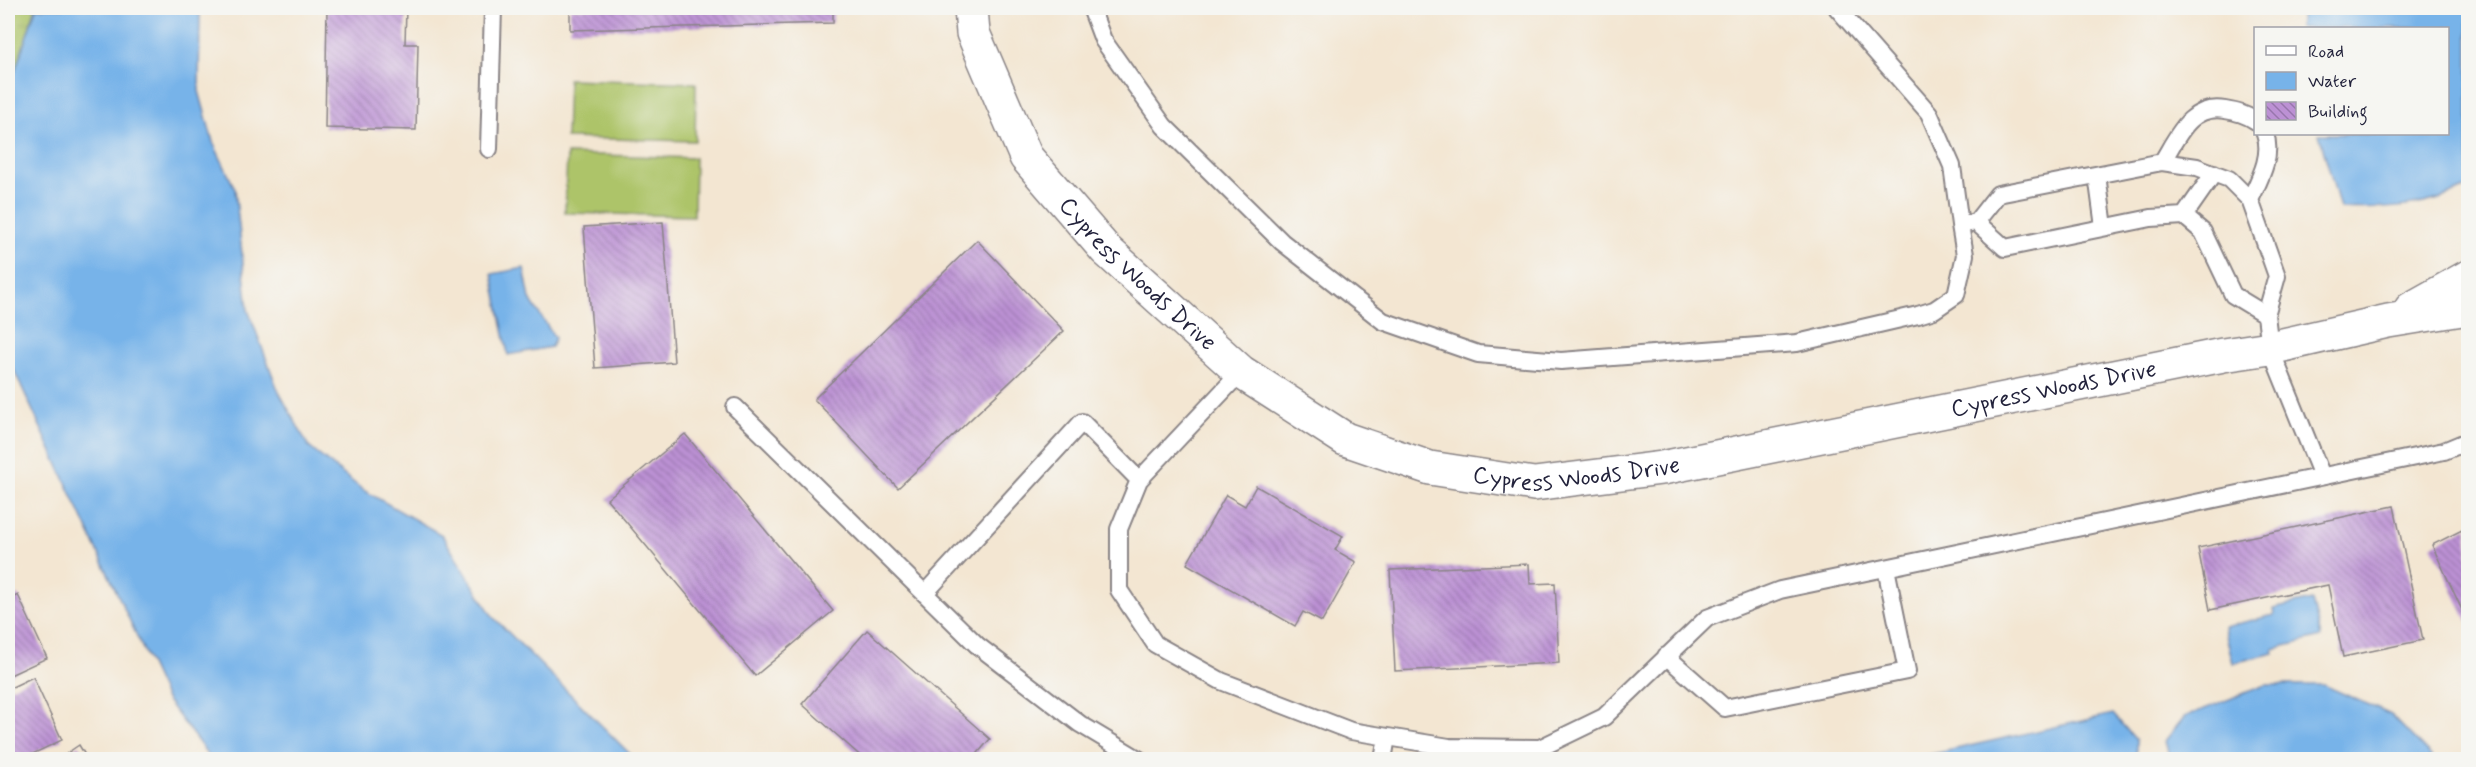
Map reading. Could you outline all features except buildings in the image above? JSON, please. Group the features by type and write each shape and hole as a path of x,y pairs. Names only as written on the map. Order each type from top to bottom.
{"street":[{"name":"Cypress Woods Drive","path":"971,8 973,33 1026,158 1106,250 1241,372 1345,439 1430,468 1534,484 1662,468 2223,355 2270,348 2388,321 2469,308"},
{"name":"Cypress Woods Drive","path":"2388,321 2469,277"}],"lane":[{"path":"489,149 493,8"},
{"path":"1091,8 1102,40 1164,126 1282,242 1383,321 1479,354 1561,361 1797,343 1918,315 1934,310 1956,295 1965,255 1968,224 1952,166 1929,113 1837,8"},
{"path":"2162,162 2180,132 2197,113 2213,108 2244,113 2254,120"},
{"path":"2250,200 2264,169 2267,140 2265,135"},
{"path":"1968,224 1998,194 2162,162 2198,167 2229,180 2250,200 2277,276 2266,315 2270,348 2322,476"},
{"path":"2184,216 2214,173"},
{"path":"2097,176 2104,227"},
{"path":"1968,224 2006,248 2151,218 2184,216 2203,232 2233,295 2266,315"},
{"path":"1241,372 1139,480 1119,529 1119,590 1155,644 1221,681 1351,731 1449,747 1540,748 1604,717 1707,618 1780,590 2444,451 2469,441"},
{"path":"735,407 987,652 1080,724 1140,759"},
{"path":"925,593 1082,422 1139,480"},
{"path":"1666,656 1725,708 1906,671 1886,568"},
{"path":"1383,759 1387,737"}],"green space":[{"path":"8,8 36,8 8,92"},
{"path":"568,79 696,83 695,141 566,138"},
{"path":"567,154 695,158 694,216 565,213"}],"water":[{"path":"36,8 200,8 199,91 213,142 235,189 248,310 278,390 309,447 363,490 442,535 493,617 635,759 211,759 166,699 8,357 8,92"},
{"path":"2303,8 2468,8 2468,187 2438,199 2406,206 2373,209 2340,208 2319,135 2449,135 2449,27 2299,27"},
{"path":"524,268 530,299 555,338 551,347 508,355 492,274"},
{"path":"2312,600 2321,637 2273,649 2274,653 2233,663 2224,627 2274,615 2273,609"},
{"path":"2265,685 2324,685 2391,715 2434,759 2170,759 2165,741 2184,717"},
{"path":"2113,714 2136,740 2136,759 1911,759"}]}
